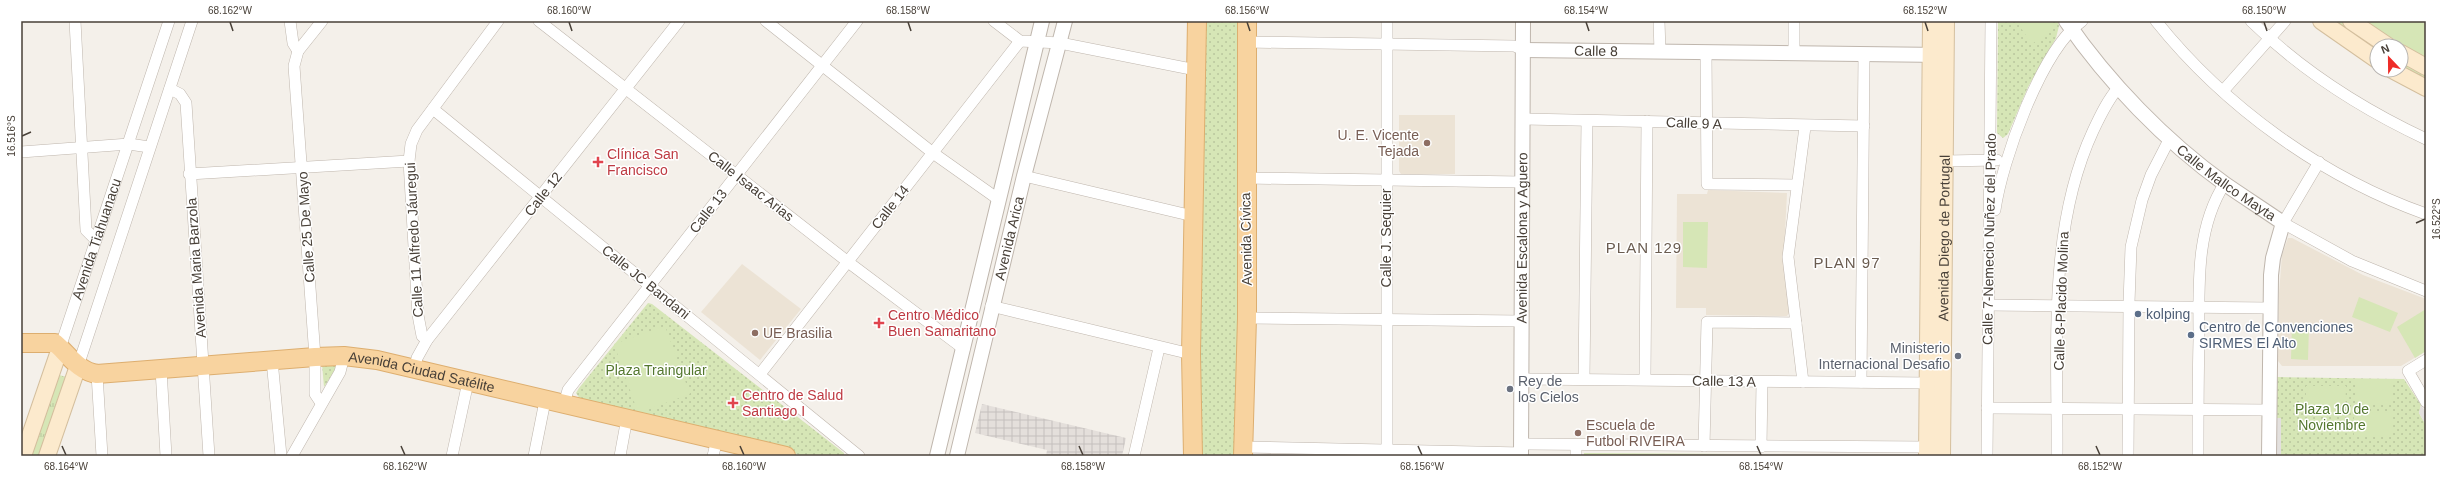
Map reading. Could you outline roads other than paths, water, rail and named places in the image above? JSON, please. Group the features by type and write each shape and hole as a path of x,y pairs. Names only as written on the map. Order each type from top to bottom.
{"main road":[{"path":"1192,456 1191,354 1197,21"},
{"name":"Avenida Cívica","path":"1243,452 1247,318 1247,21"},
{"name":"Avenida Diego de Portugal","path":"1931,21 1938,55 1946,161 1936,260 1927,383 1934,452"},
{"name":"Avenida Diego de Portugal","path":"1934,452 1943,383 1936,260 1938,55 1946,21"},
{"path":"2321,21 2369,54"},
{"path":"2351,21 2376,38"},
{"path":"2409,57 2426,67"},
{"path":"2407,78 2426,88"},
{"path":"21,343 50,342 60,348"},
{"name":"Avenida Ciudad Satélite","path":"60,348 78,366 88,372 96,374 315,357 344,356 377,360 545,401 627,418 715,448 786,456"},
{"name":"Avenida Tiahuanacu","path":"23,456 60,348"},
{"name":"Avenida Tiahuanacu","path":"47,456 78,366"},
{"path":"1927,383 1943,383"}],"street":[{"path":"75,21 80,148 86,230 96,240"},
{"name":"Avenida Tiahuanacu","path":"60,348 169,21"},
{"name":"Avenida Tiahuanacu","path":"78,366 149,147 192,21"},
{"path":"290,21 291,35 298,51 322,21"},
{"name":"Calle 11 Alfredo Jáuregui","path":"427,340 422,336 419,326 409,161 411,144 417,130 498,21"},
{"name":"Calle Isaac Arias","path":"539,21 848,262 964,349"},
{"name":"Calle 12","path":"414,370 417,358 427,340 542,196 678,21"},
{"path":"766,21 933,153 998,199"},
{"name":"Calle 13","path":"564,404 568,390 857,21"},
{"path":"994,21 1020,41 1060,43 1196,70"},
{"name":"Avenida Arica","path":"938,456 998,199 1042,21"},
{"name":"Avenida Arica","path":"956,456 991,306 1065,21"},
{"name":"Calle J. Sequier","path":"1387,21 1385,179 1387,453"},
{"name":"Avenida Escalona y Aguero","path":"1522,451 1521,321 1524,119 1523,21"},
{"path":"1659,21 1660,52"},
{"path":"1794,21 1794,54"},
{"name":"Calle 7-Nemecio Nuñez del Prado","path":"1987,456 1991,21"},
{"path":"2156,21 2223,91 2258,120 2320,162 2358,185 2426,214"},
{"path":"2251,21 2308,69 2353,101 2426,139"},
{"path":"2223,91 2285,21"},
{"path":"1989,256 1997,194 2008,156 2040,80 2073,24"},
{"name":"Calle Mallco Mayta","path":"2073,24 2119,87 2170,138 2225,183 2283,223 2352,261 2426,291"},
{"name":"Calle 14","path":"760,374 1020,41"},
{"name":"Calle 8","path":"1246,42 1514,46 1524,50 1938,55"},
{"name":"Calle 25 De Mayo","path":"298,51 294,66 315,357 315,394 321,403"},
{"path":"1706,52 1707,184 1796,185"},
{"path":"1861,382 1864,54"},
{"name":"Calle 8-Placido Molina","path":"2057,456 2058,306 2063,232 2071,190 2089,140 2101,115 2119,87"},
{"name":"Avenida Maria Barzola","path":"170,89 180,94 186,103 189,174 209,456"},
{"name":"Calle JC Bandani","path":"433,109 542,196 859,456"},
{"name":"Calle 9 A","path":"1524,119 1647,121 1706,124 1864,126"},
{"path":"1584,379 1587,121"},
{"path":"1645,380 1647,121"},
{"path":"1803,382 1788,257 1796,185 1805,126"},
{"path":"2128,456 2131,247 2136,223 2151,175 2170,138"},
{"path":"21,152 129,144 149,147"},
{"path":"1946,161 1990,162 2008,156"},
{"path":"189,174 409,161"},
{"path":"2269,456 2270,308 2273,258 2283,223 2320,162"},
{"path":"1024,176 1193,216"},
{"path":"1246,178 1522,182"},
{"path":"2198,456 2200,274 2207,228 2212,209 2225,183"},
{"path":"1988,305 2270,308"},
{"path":"991,306 1159,348 1191,354"},
{"path":"1247,318 1521,321"},
{"path":"1704,446 1707,322 1796,323"},
{"path":"1134,456 1159,348"},
{"path":"292,456 344,364 344,356"},
{"path":"272,360 281,456"},
{"path":"2426,360 2408,371 2426,402"},
{"path":"161,369 166,456"},
{"path":"96,374 102,456"},
{"name":"Calle 13 A","path":"1522,379 1927,383"},
{"path":"452,456 468,382"},
{"path":"1761,447 1762,382"},
{"path":"534,456 545,401"},
{"path":"1988,408 2270,410"},
{"path":"620,456 627,418"},
{"path":"1243,452 1387,453 1522,451 1576,445 1761,447 1934,452"},
{"path":"1576,445 1576,456"}],"place":[{"name":"U. E. Vicente Tejada","path":"1427,143"},
{"name":"Clínica San Francisco","path":"598,162"},
{"name":"kolping","path":"2138,314"},
{"name":"Centro Médico Buen Samaritano","path":"879,323"},
{"name":"UE Brasilia","path":"755,333"},
{"name":"Centro de Convenciones SIRMES El Alto","path":"2191,335"},
{"name":"Ministerio Internacional Desafio","path":"1958,356"},
{"name":"Rey de los Cielos","path":"1510,389"},
{"name":"Centro de Salud Santiago I","path":"733,403"},
{"name":"Escuela de Futbol RIVEIRA","path":"1578,433"}],"district":[{"name":"PLAN 129","path":"1644,247"},
{"name":"PLAN 97","path":"1847,262"}],"park label":[{"name":"Plaza Traingular","path":"656,370"},
{"name":"Plaza 10 de Noviembre","path":"2332,418"}]}
